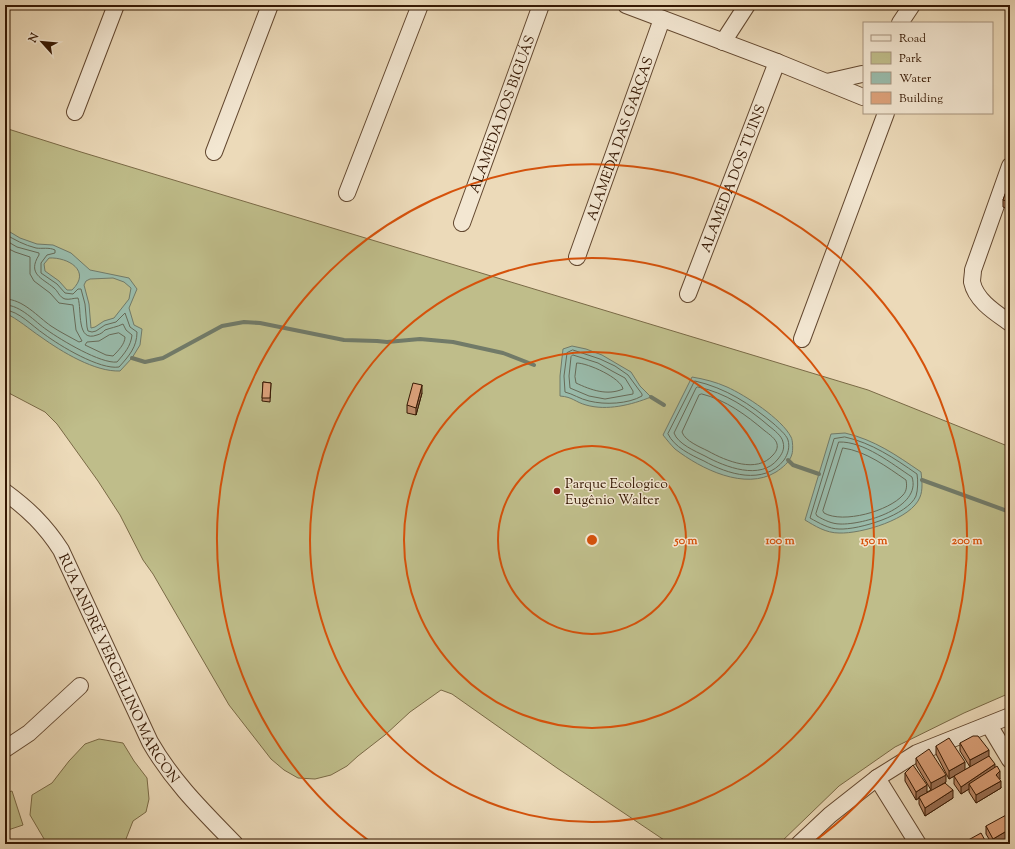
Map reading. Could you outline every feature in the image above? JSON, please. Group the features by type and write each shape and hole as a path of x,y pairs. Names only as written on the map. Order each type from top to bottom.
{"street":[{"path":"75,112 116,5"},
{"path":"214,152 270,5"},
{"path":"347,193 420,5"},
{"name":"ALAMEDA DOS BIGUÁS","path":"462,223 541,5"},
{"path":"626,5 777,62 863,97"},
{"path":"723,42 747,5"},
{"path":"901,22 912,5"},
{"name":"ALAMEDA DAS GARÇAS","path":"577,257 662,19"},
{"name":"ALAMEDA DOS TUINS","path":"688,294 777,62"},
{"path":"827,82 863,73 860,84 863,94"},
{"path":"802,339 886,114"},
{"path":"1010,166 973,270 972,281 979,297 991,309 1010,323"},
{"name":"RUA ANDRÉ VERCELLINO MARCON","path":"5,492 21,503 36,517 61,550 150,742 161,762 185,792 236,844"},
{"path":"5,749 29,733 80,686"},
{"path":"799,844 830,815 877,778 917,753 1010,716"},
{"path":"989,725 1010,760"},
{"path":"877,778 918,844"}],"green space":[{"name":"Parque Ecologico Eugênio Walter","path":"5,128 868,390 1010,447 1010,693 964,713 895,747 839,786 779,844 670,844 557,768 452,694 441,690 410,712 347,766 331,775 315,779 298,778 284,770 271,759 229,705 153,574 143,560 120,515 98,481 57,424 45,412 5,391"},
{"path":"99,739 123,743 147,778 149,799 146,812 133,821 126,839 129,844 47,844 30,815 32,795 52,783 69,761 85,744"},
{"path":"12,791 23,825 5,831 5,793"}],"water":[{"path":"5,229 20,238 37,244 53,245 71,253 90,270 129,278 137,289 129,308 134,325 142,329 140,345 132,358 120,371 100,368 69,355 5,313","holes":["49,258 56,258 70,263 79,271 80,277 78,283 72,290 67,290 59,281 45,271 44,264","113,278 124,282 131,288 129,299 114,318 104,321 91,328 89,304 84,285 86,281 90,279"]},
{"path":"572,346 602,355 631,372 640,386 651,397 627,405 594,407 582,404 568,397 560,396 560,376 563,349"},
{"path":"692,377 727,387 772,415 792,438 792,453 788,462 776,472 764,477 751,479 737,478 724,475 697,464 675,449 663,435"},
{"path":"845,433 876,444 921,472 922,488 920,497 915,505 907,512 885,524 848,533 830,532 805,520 831,434"}],"building":[{"path":"1010,181 1010,202 1003,200"},
{"path":"263,382 271,383 270,398 262,398"},
{"path":"413,383 422,385 416,408 407,405"},
{"path":"973,736 978,736 989,750 970,760 960,743"},
{"path":"949,738 965,762 949,771 936,746"},
{"path":"929,749 946,775 931,783 916,758"},
{"path":"989,756 995,764 961,787 954,776"},
{"path":"913,765 927,785 916,792 905,773"},
{"path":"997,766 1000,771 996,775 1001,781 976,795 969,784"},
{"path":"945,783 953,790 925,808 919,797"},
{"path":"1008,814 1010,818 1010,829 993,839 986,826"},
{"path":"981,833 987,844 961,844"}],"waterway":[{"path":"132,358 145,362 163,358 222,326 244,322 260,323 344,340 387,342 420,339 453,342 503,353 534,365"},
{"path":"651,397 664,405"},
{"path":"788,460 793,465 819,474"},
{"path":"922,480 1010,512"}],"place":[{"name":"Parque Ecologico Eugênio Walter","path":"557,491"}]}
